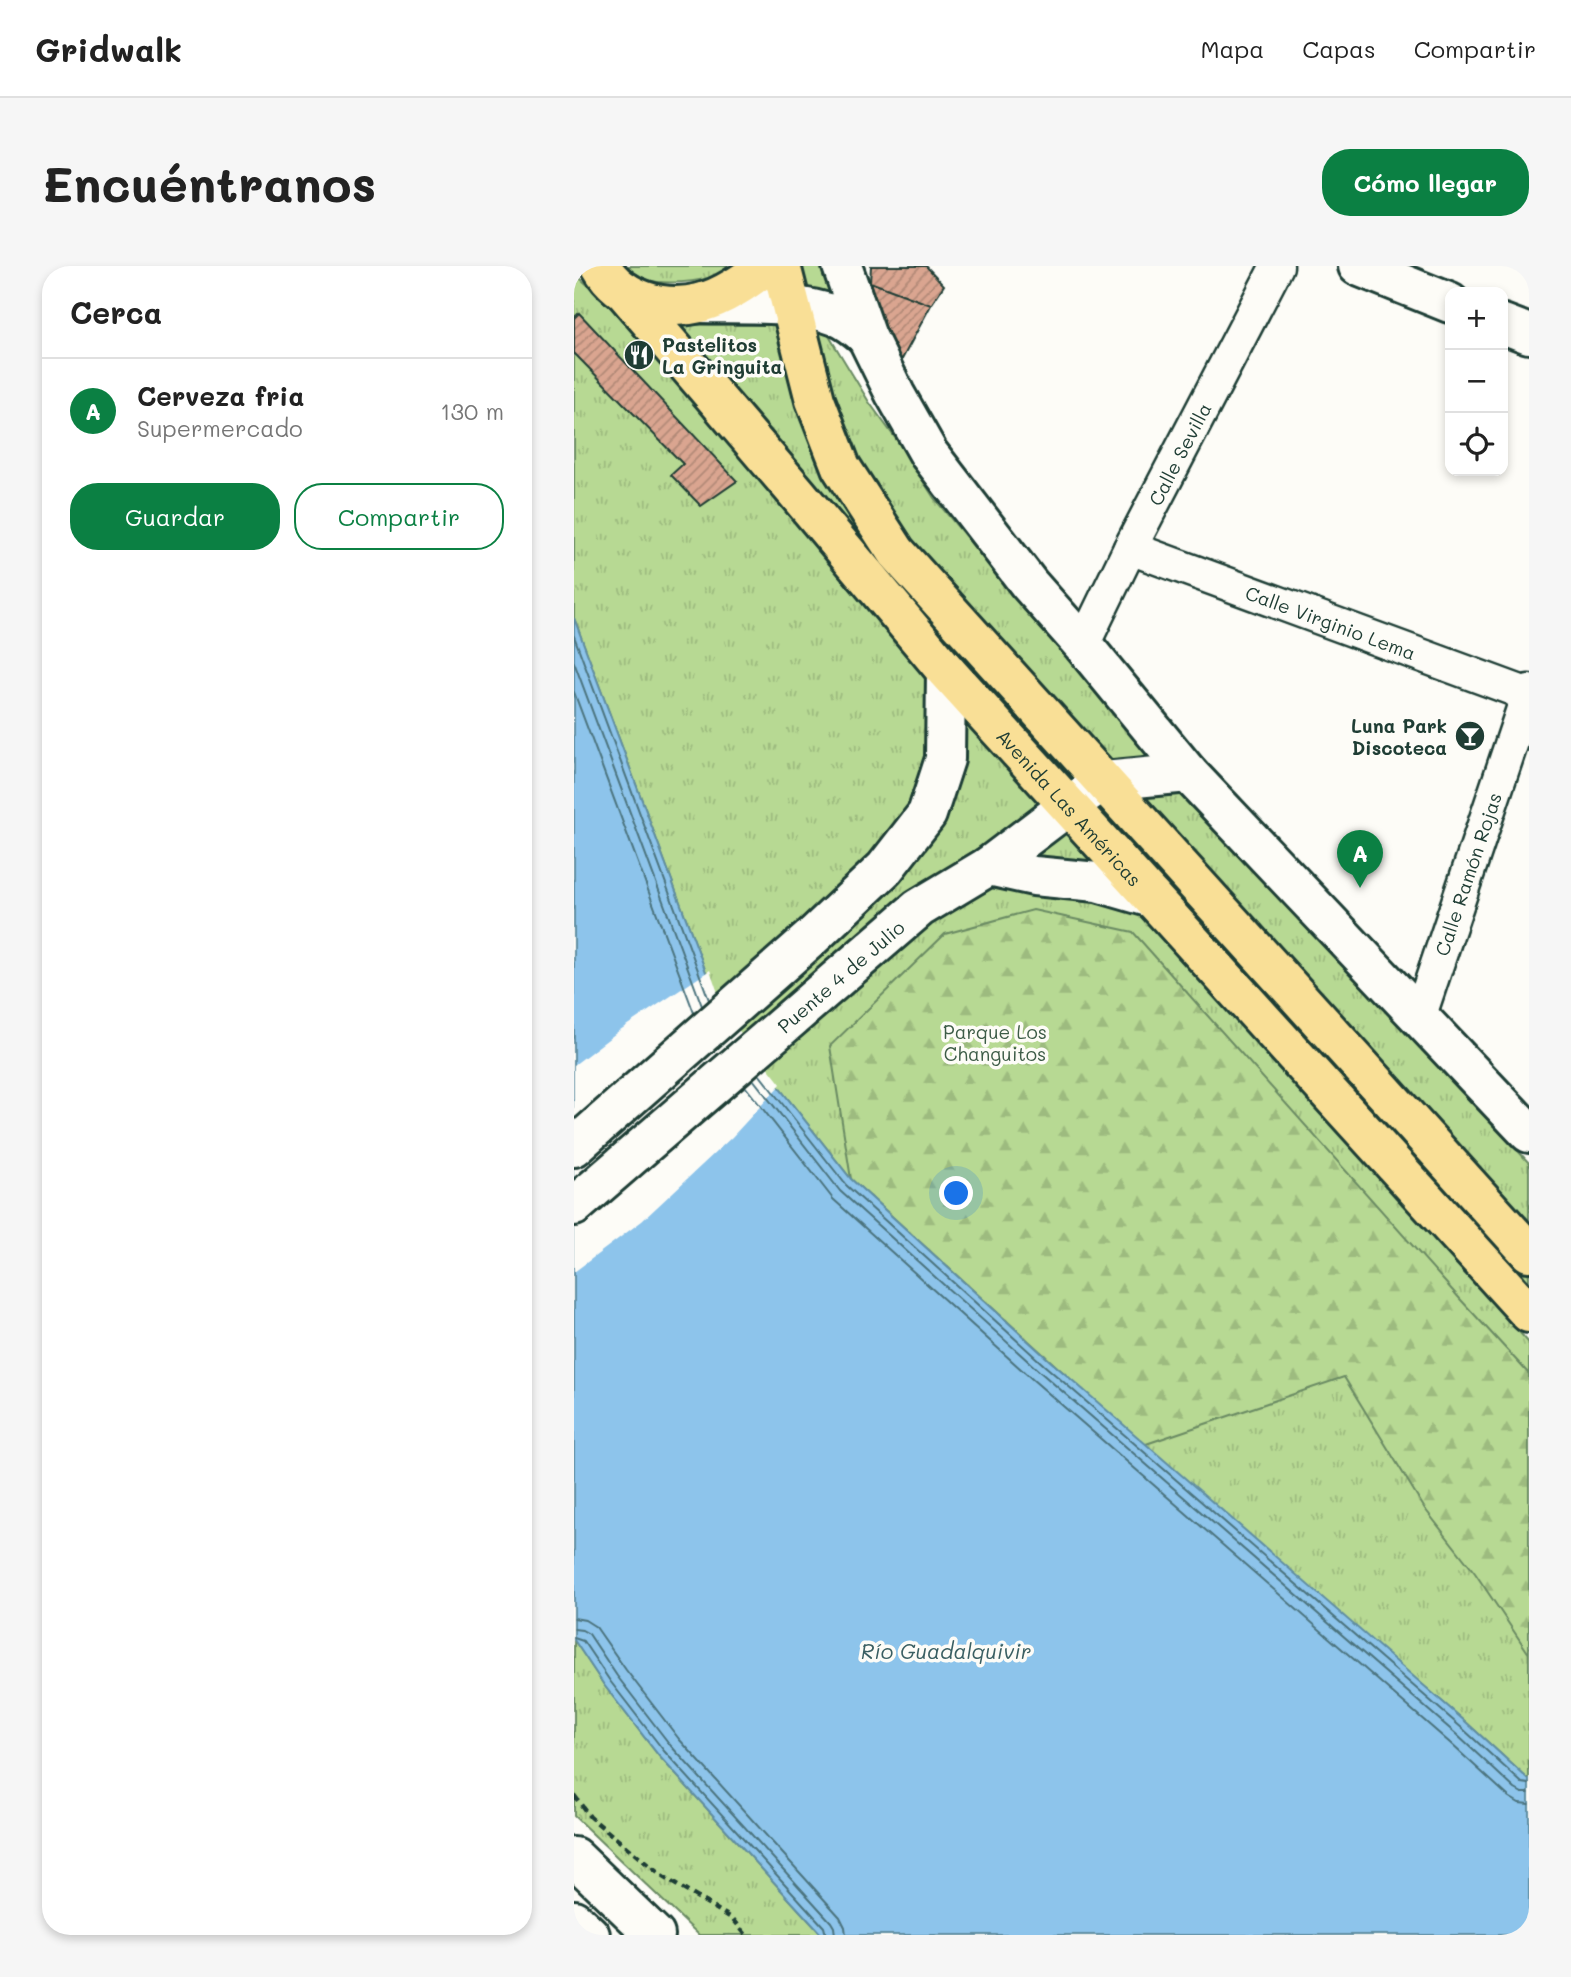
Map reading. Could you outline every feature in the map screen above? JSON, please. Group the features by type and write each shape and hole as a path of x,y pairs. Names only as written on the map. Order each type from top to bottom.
{"main road":[{"path":"701,303 736,286 766,266"},
{"path":"781,266 815,400 841,467 896,551 1529,1252"},
{"path":"842,266 867,337 929,454 1029,584 1188,773 1529,1133"},
{"path":"1359,266 1445,301"},
{"path":"606,274 649,303 676,306 701,303 791,306 811,309 837,316 855,326 867,337"},
{"name":"Avenida Las Américas","path":"606,274 796,492 946,671 1529,1314"},
{"path":"1508,326 1529,334"},
{"path":"574,1147 810,939 885,868 927,814 944,759 946,671"},
{"path":"1104,781 1188,773"},
{"name":"Puente 4 de Julio","path":"574,1206 919,908 989,866 1104,781"},
{"path":"989,866 1034,876 1097,882 1152,898"},
{"path":"574,1857 655,1935"},
{"path":"574,1920 590,1935"}],"street":[{"name":"Calle Sevilla","path":"1083,645 1130,548 1277,266"},
{"name":"Calle Virginio Lema","path":"1130,548 1529,693"},
{"name":"Calle Ramón Rojas","path":"1419,1018 1529,693"}],"path":[{"path":"574,1795 590,1817 663,1877 733,1919 746,1935"}],"green space":[{"path":"624,266 729,266 708,278 672,283 645,279"},
{"path":"804,266 823,266 836,305 806,294 798,272"},
{"name":"Parque Los Changuitos","path":"574,273 608,303 761,471 1162,932 1529,1343 1529,1780 1467,1723 1143,1445 851,1179 722,1015 574,618"},
{"path":"679,325 779,325 822,465 1010,705 1529,1272 1529,1299 825,514"},
{"path":"823,326 869,402 934,498 1024,608 1529,1163 1529,1235 914,545 871,481 836,414 814,337"},
{"path":"1033,910 1133,932 1529,1374 1529,1654 1475,1573 1425,1509 1344,1377 1143,1445 851,1179 830,1046 945,934"},
{"path":"574,1640 604,1685 659,1756 822,1935 699,1935 574,1816"}],"water":[{"name":"Río Guadalquivir","path":"574,618 722,1015 851,1179 1049,1360 1529,1780 1529,1935 822,1935 659,1756 604,1685 574,1640"}],"pier":[{"path":"710,970 725,1013 781,1084 732,1137 642,1221 574,1272 574,1065 620,1030"}],"building":[{"path":"871,266 926,266 944,285 931,305 870,282"},
{"path":"870,282 931,305 899,365 883,329"},
{"path":"579,313 737,481 701,506 671,475 683,464 574,353 574,318"}],"place":[{"name":"Pastelitos La Gringuita","path":"639,355"},
{"name":"Luna Park Discoteca","path":"1470,736"},
{"name":"Cerveza fria","path":"1360,888"}]}
